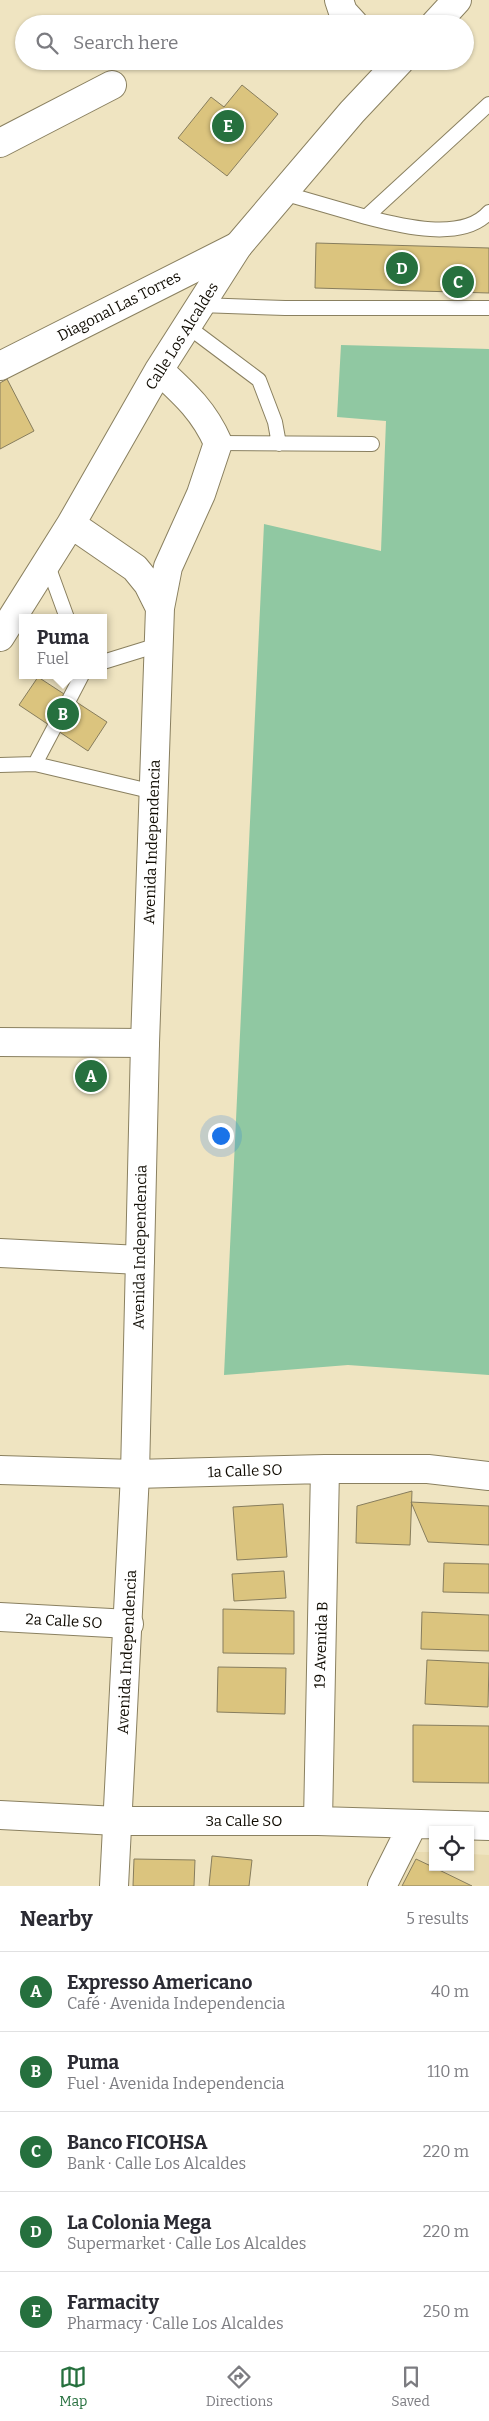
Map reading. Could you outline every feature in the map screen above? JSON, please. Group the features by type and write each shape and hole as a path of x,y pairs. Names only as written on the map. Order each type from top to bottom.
{"street":[{"path":"339,0 346,15"},
{"path":"443,15 456,0"},
{"name":"Calle Los Alcaldes","path":"3,627 47,563 159,370 238,246 388,70"},
{"path":"0,143 112,85"},
{"name":"Diagonal Las Torres","path":"0,366 238,246"},
{"path":"159,370 183,392 208,421 218,443"},
{"name":"Avenida Independencia","path":"114,1886 129,1624 135,1474 145,1043 160,608 168,567 201,494 218,443"},
{"name":"Avenida Independencia","path":"71,524 135,568 148,584 160,608"},
{"path":"0,1042 145,1043"},
{"path":"0,1253 140,1260"},
{"name":"1a Calle SO","path":"0,1470 135,1474 325,1469 428,1469 489,1476"},
{"name":"19 Avenida B","path":"318,1821 325,1469"},
{"name":"2a Calle SO","path":"0,1617 129,1624"},
{"name":"3a Calle SO","path":"0,1815 118,1820 318,1821 489,1826"},
{"path":"382,1886 412,1824"}],"lane":[{"path":"366,216 489,104"},
{"path":"283,193 366,216 416,227 463,228 482,220 489,212"},
{"path":"194,316 284,308 489,308"},
{"path":"194,316 259,380 275,422 279,444"},
{"path":"218,443 372,444"},
{"path":"47,563 66,614"},
{"path":"107,661 158,646"},
{"path":"70,698 80,679"},
{"path":"35,764 54,728"},
{"path":"0,765 35,764 154,792"}],"shaded area":[{"path":"414,1852 429,1852 429,1871 474,1871 474,1854 489,1855 489,1886 399,1886"}],"green space":[{"path":"341,345 489,349 489,1375 348,1365 224,1375 264,524 381,551 386,421 337,417"}],"building":[{"path":"242,85 278,114 227,176 178,138 211,97 224,107"},
{"path":"316,243 489,248 489,293 315,288"},
{"path":"7,379 34,431 0,449 0,383"},
{"path":"37,679 41,679 107,722 88,751 19,705"},
{"path":"412,1491 410,1545 356,1543 357,1506"},
{"path":"411,1502 489,1506 489,1545 428,1542"},
{"path":"283,1504 287,1557 237,1560 233,1507"},
{"path":"444,1563 489,1564 489,1593 443,1592"},
{"path":"284,1571 286,1598 234,1601 232,1574"},
{"path":"223,1609 294,1611 294,1654 223,1653"},
{"path":"422,1612 489,1615 489,1651 421,1649"},
{"path":"427,1660 489,1663 488,1707 425,1704"},
{"path":"218,1667 286,1668 285,1714 217,1712"},
{"path":"413,1725 489,1726 489,1783 413,1782"},
{"path":"212,1856 252,1860 249,1886 209,1886"},
{"path":"134,1859 195,1860 194,1886 133,1886"},
{"path":"416,1859 429,1865 429,1871 441,1871 472,1886 402,1886"}],"place":[{"name":"Farmacity","path":"228,126"},
{"name":"La Colonia Mega","path":"402,268"},
{"name":"Banco FICOHSA","path":"458,282"},
{"name":"Puma","path":"63,714"},
{"name":"Expresso Americano","path":"91,1076"}]}
